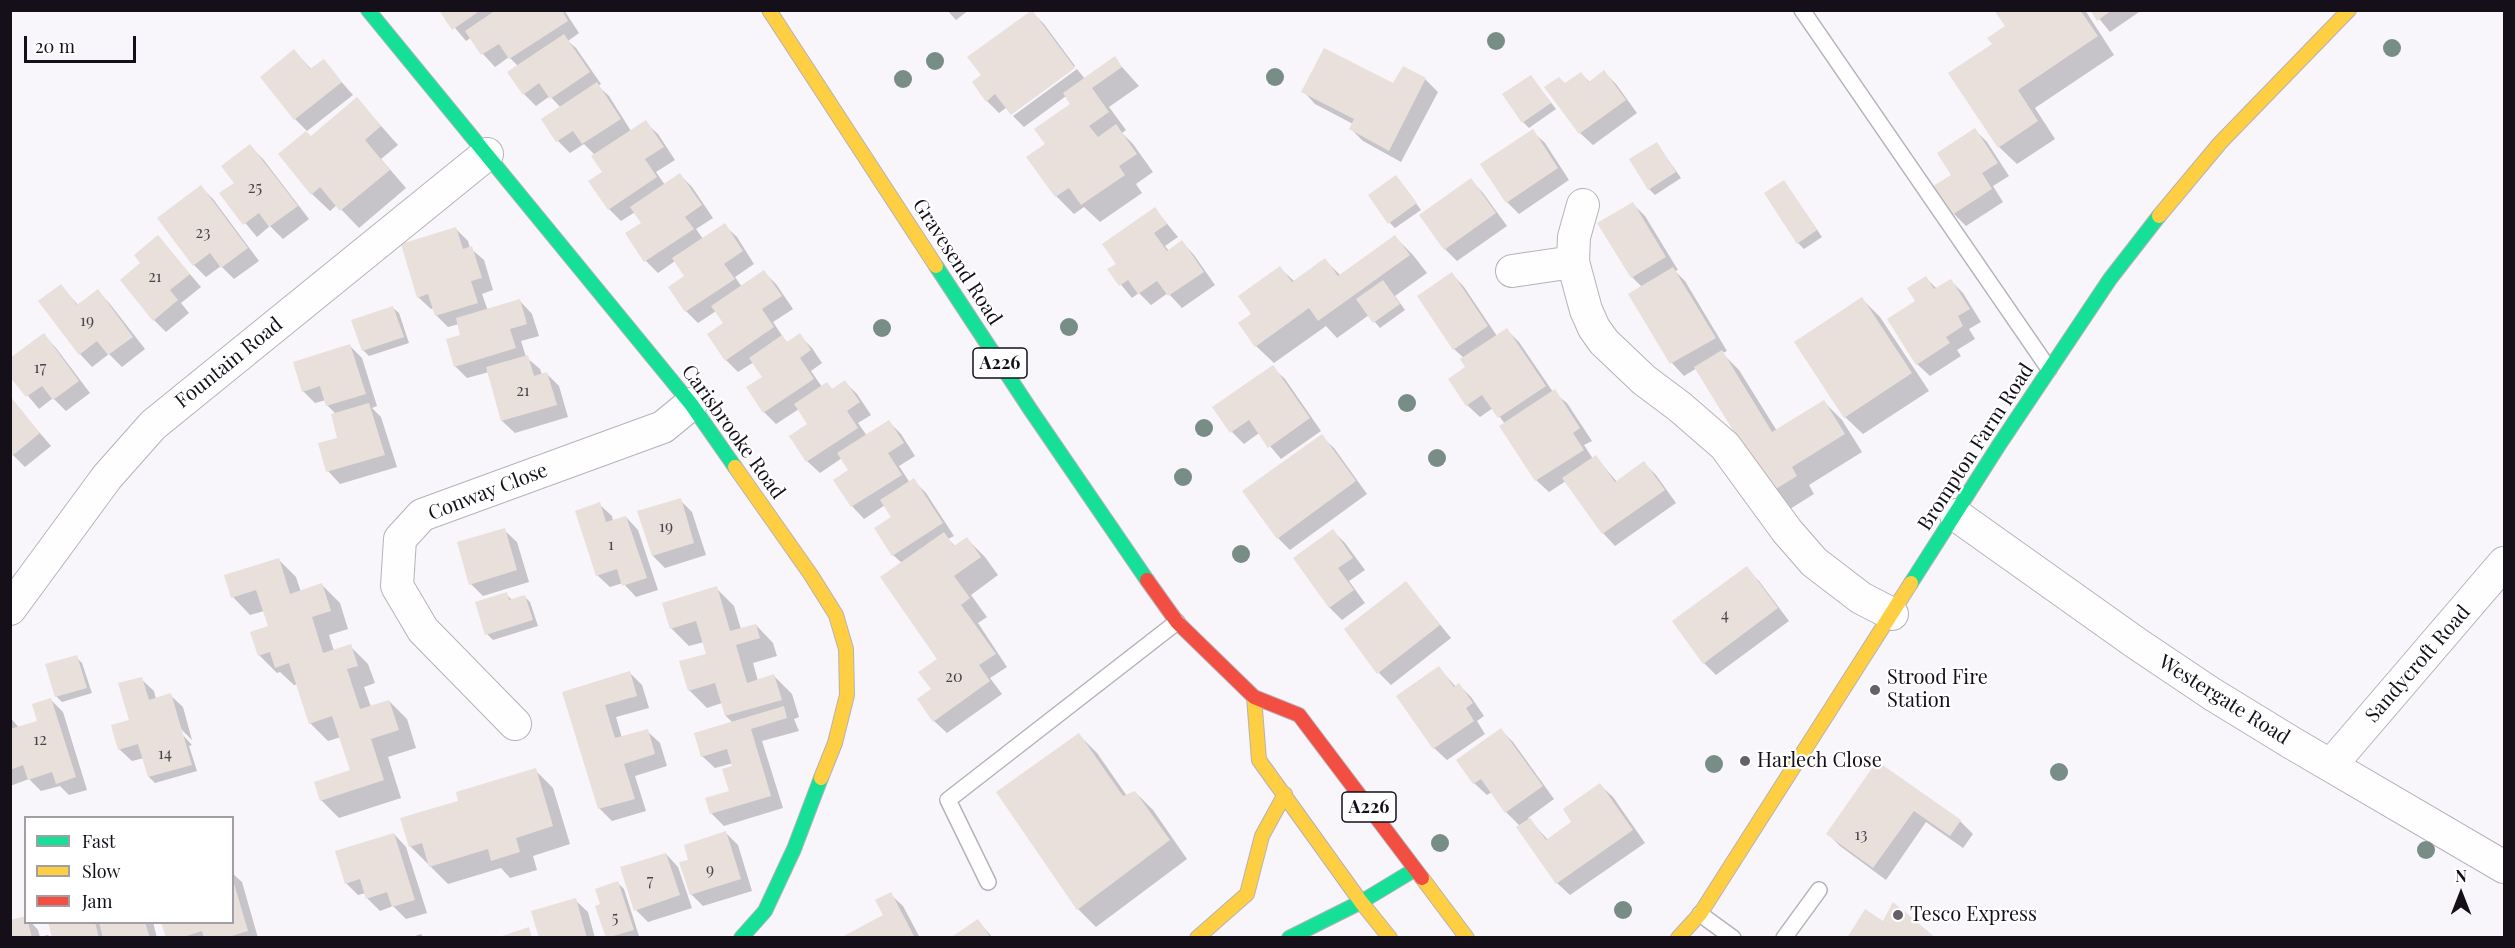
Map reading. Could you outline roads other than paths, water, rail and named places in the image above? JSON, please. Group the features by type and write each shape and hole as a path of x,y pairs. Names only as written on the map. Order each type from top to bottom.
{"main road":[{"name":"Carisbrooke Road","path":"368,10 691,404 811,575 836,615 846,649 847,694 825,771 794,849 765,910 741,938"},
{"name":"Gravesend Road","path":"769,10 1036,419 1177,622 1254,697 1299,715 1467,938"},
{"name":"Brompton Farm Road","path":"1678,938 1700,914 2049,369 2110,279 2220,143 2349,10"},
{"path":"1254,697 1259,760 1360,902 1390,938"},
{"path":"1197,938 1247,894 1262,836 1285,794"},
{"path":"1289,938 1360,902 1414,870"}],"street":[{"name":"Fountain Road","path":"10,609 107,477 153,425 487,154"},
{"path":"1583,205 1574,237 1573,262 1586,310 1594,328 1604,342 1622,360 1729,450 1787,531 1814,562 1860,598 1892,614"},
{"path":"1512,271 1573,262"},
{"name":"Conway Close","path":"515,724 423,630 397,586 400,539 422,515 663,427 691,404"},
{"name":"Westergate Road","path":"1956,515 2174,669 2252,719 2505,867"},
{"name":"Sandycroft Road","path":"2331,765 2505,562"}],"lane":[{"path":"1802,10 2049,369"},
{"path":"988,882 948,800 1177,622"},
{"path":"1784,938 1819,890"},
{"path":"1700,914 1733,938"}],"place":[{"name":"Strood Fire Station","path":"1875,690"},
{"name":"Harlech Close","path":"1745,761"},
{"name":"Tesco Express","path":"1898,915"}]}
